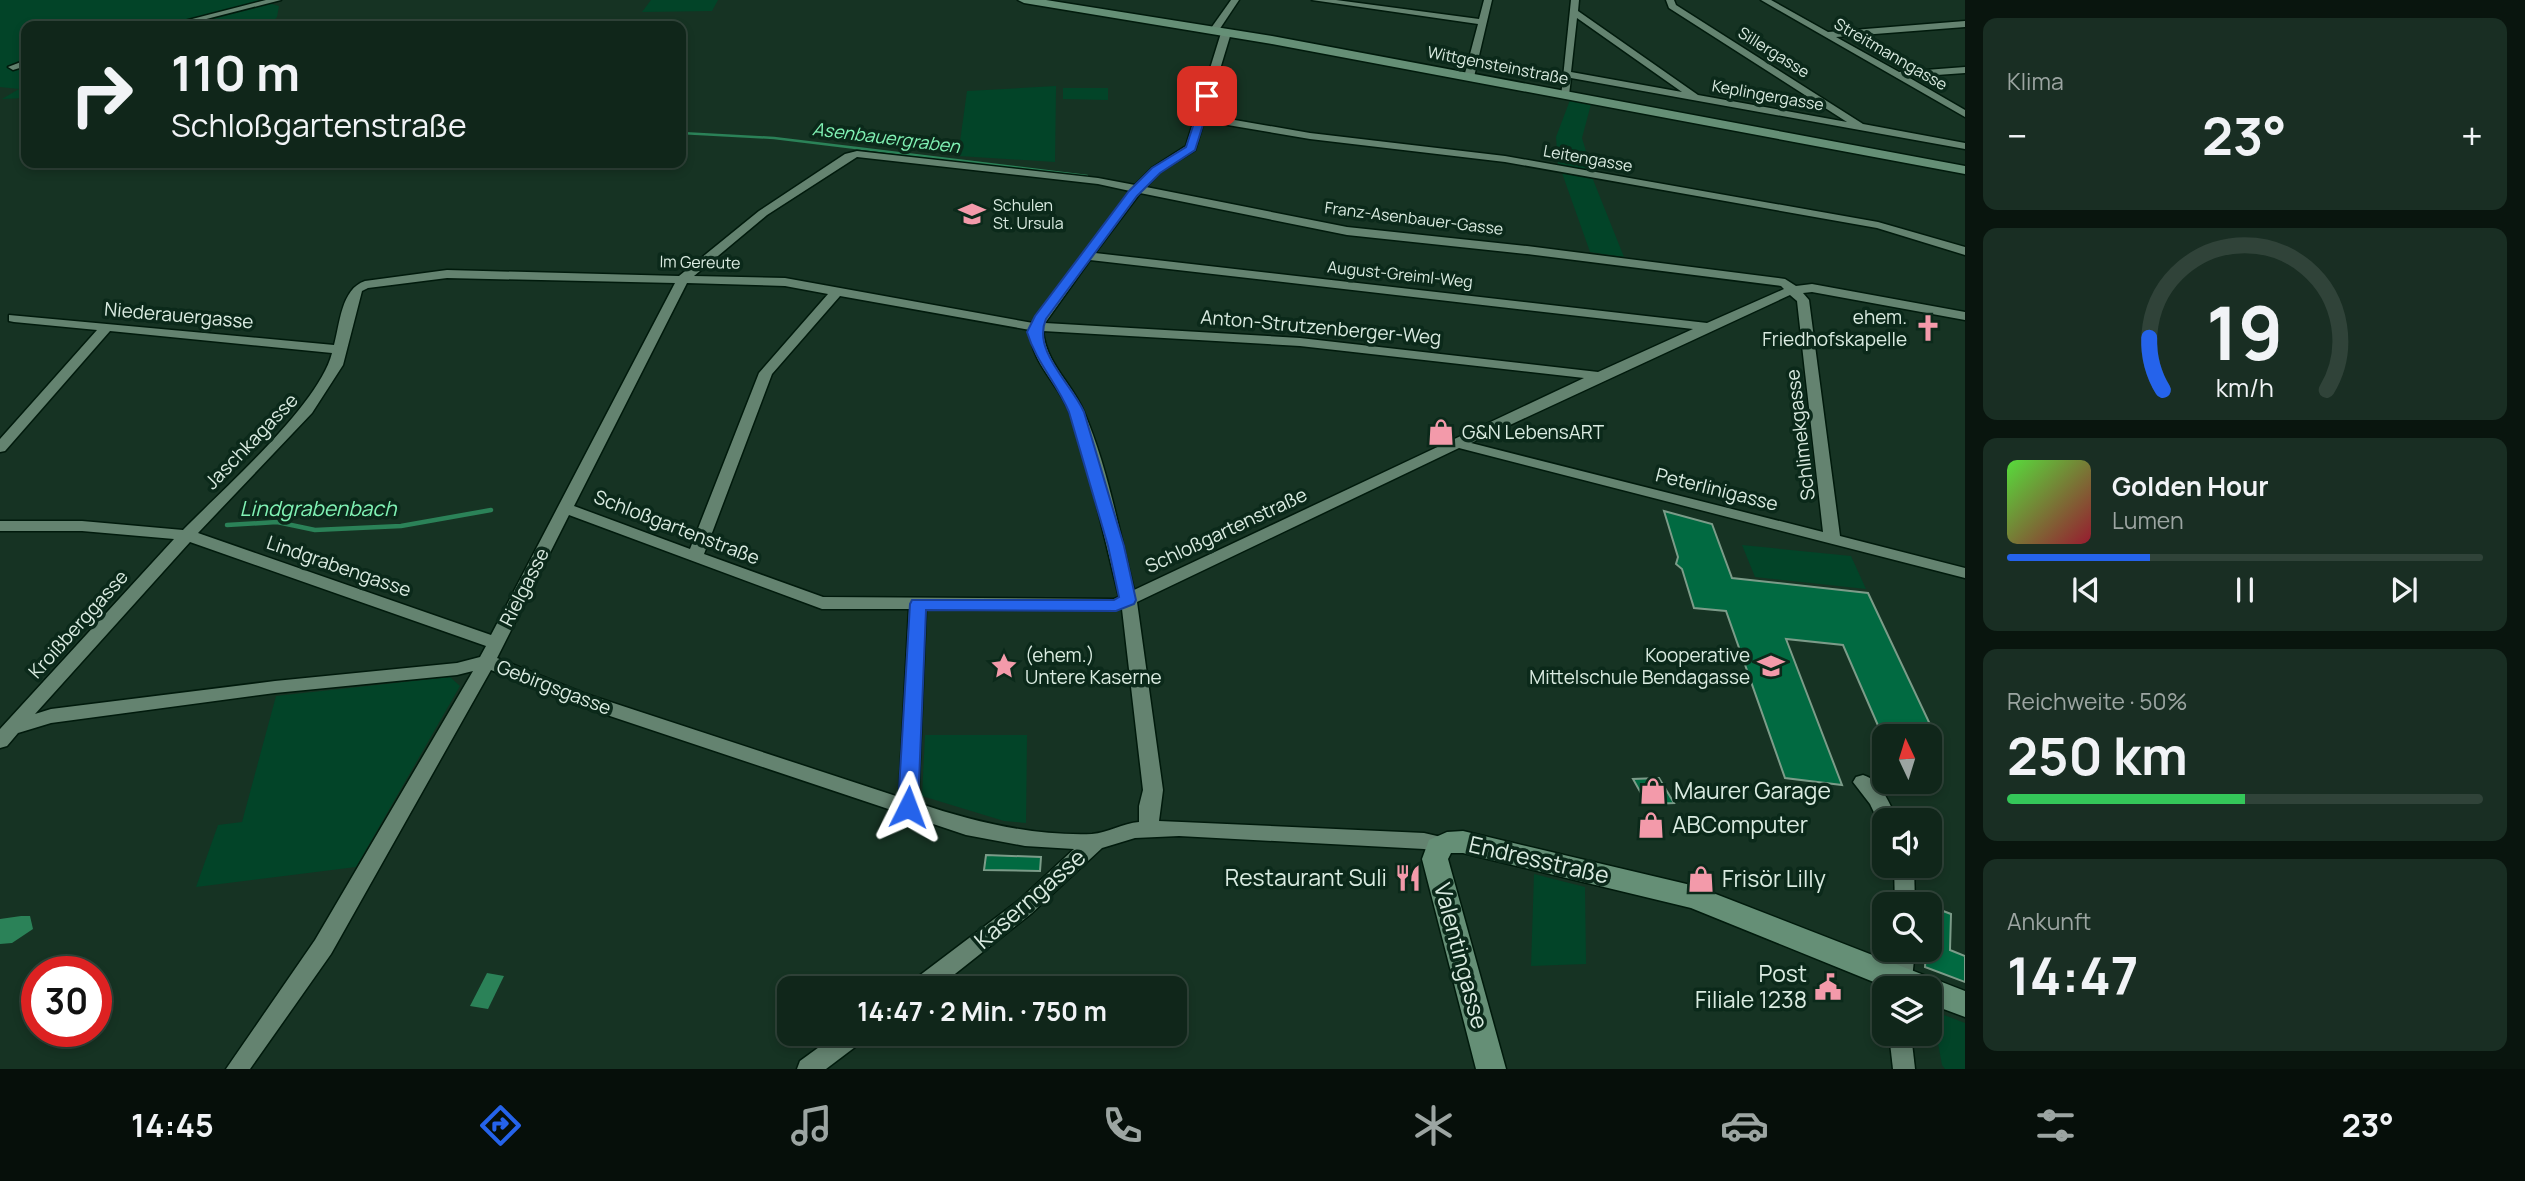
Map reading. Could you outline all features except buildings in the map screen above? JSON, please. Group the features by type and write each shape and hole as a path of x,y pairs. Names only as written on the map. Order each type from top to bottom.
{"street":[{"path":"190,21 276,0"},
{"name":"Wittgensteinstraße","path":"1024,0 1220,32 1965,170"},
{"path":"1149,828 1149,806 1153,790 1128,600 1097,478 1076,412 1070,396 1040,351 1034,332 1086,256 1138,188 1159,168 1189,151 1201,117 1220,32 1235,0"},
{"path":"1315,0 1482,22"},
{"path":"1469,77 1488,0"},
{"path":"1564,95 1575,0"},
{"name":"Sillergasse","path":"1670,0 1672,6 1866,129"},
{"name":"Streitmanngasse","path":"1765,0 1965,114"},
{"path":"1574,12 1698,98"},
{"path":"1826,35 1965,24"},
{"path":"13,66 21,64"},
{"path":"1899,75 1965,70"},
{"name":"Keplingergasse","path":"1566,74 1965,146"},
{"name":"Leitengasse","path":"1201,117 1310,136 1541,165 1878,225 1916,234 1965,251"},
{"name":"Franz-Asenbauer-Gasse","path":"857,154 1138,188 1347,231 1760,279 1786,283 1794,289 1812,288 1965,316"},
{"name":"Rielgasse","path":"237,1069 323,947 491,652 683,279 763,213 838,163 857,154"},
{"name":"August-Greiml-Weg","path":"1086,256 1710,327"},
{"name":"Im Gereute","path":"359,287 438,274 785,282 982,319 1037,326"},
{"name":"Jaschkagasse","path":"187,535 305,414 336,365 352,299 359,287"},
{"name":"Schloßgartenstraße","path":"564,509 822,603 1116,605 1601,376 1794,289"},
{"name":"Schlimekgasse","path":"1794,289 1803,300 1832,539"},
{"path":"695,558 766,373 837,291"},
{"name":"Niederauergasse","path":"14,318 340,349"},
{"name":"Anton-Strutzenberger-Weg","path":"1037,326 1300,342 1601,376"},
{"path":"0,448 106,328"},
{"name":"Peterlinigasse","path":"1459,444 1965,573"},
{"name":"Lindgrabengasse","path":"0,526 82,526 187,535 491,652"},
{"name":"Kroißberggasse","path":"4,733 187,535"},
{"path":"908,807 918,604"},
{"name":"Gebirgsgasse","path":"4,733 51,716 275,687 465,668 491,652 577,698 908,807 996,834 1095,842"},
{"path":"1863,782 1882,808"},
{"name":"Kaserngasse","path":"936,976 1025,907 1095,842 1122,832 1149,828"},
{"name":"Endresstraße","path":"1149,828 1424,841 1443,845 1463,842 1695,898 1888,976"},
{"name":"Valentingasse","path":"1443,845 1436,851 1435,859 1492,1069"},
{"path":"1942,995 1965,1004"},
{"path":"808,1069 839,1046"},
{"path":"1901,1046 1904,1069"}],"shaded area":[{"path":"0,0 263,0 261,1 279,6 277,17 273,21 21,21 21,98 2,99 19,89 0,87"},
{"path":"651,0 718,0 712,11 642,12"},
{"path":"1056,86 1055,162 958,156 967,91"},
{"path":"1063,88 1108,88 1108,100 1063,99"},
{"path":"1570,100 1591,104 1582,138 1592,171 1558,166 1556,137"},
{"path":"1562,173 1592,177 1624,257 1590,252"},
{"path":"1742,545 1851,556 1866,589 1755,577"},
{"path":"450,677 460,686 356,867 196,887 218,825 242,822 276,696"},
{"path":"925,735 1027,735 1026,823 1004,821 922,796"},
{"path":"1534,874 1585,887 1586,964 1531,966"},
{"path":"30,916 33,929 12,943 0,944 0,919"},
{"path":"487,973 504,976 488,1009 470,1006"},
{"path":"1942,1014 1965,1023 1965,1069 1945,1069 1938,1046 1942,1046"}],"waterway":[{"name":"Asenbauergraben","path":"686,133 774,138 1087,176"},
{"name":"Lindgrabenbach","path":"227,525 277,522 315,530 401,526 491,510"}],"place":[{"name":"Schulen St. Ursula","path":"972,214"},
{"name":"ehem. Friedhofskapelle","path":"1928,328"},
{"name":"G&N LebensART","path":"1441,432"},
{"name":"(ehem.) Untere Kaserne","path":"1004,666"},
{"name":"Kooperative Mittelschule Bendagasse","path":"1771,666"},
{"name":"Maurer Garage","path":"1653,791"},
{"name":"ABComputer","path":"1651,825"},
{"name":"Restaurant Suli","path":"1408,878"},
{"name":"Frisör Lilly","path":"1701,879"},
{"name":"Post Filiale 1238","path":"1828,987"}],"route":[{"path":"908,807 918,604 1116,605 1128,600 1094,465 1076,412 1070,396 1040,351 1034,332 1040,319 1122,206 1156,170 1189,151 1207,96"}]}
